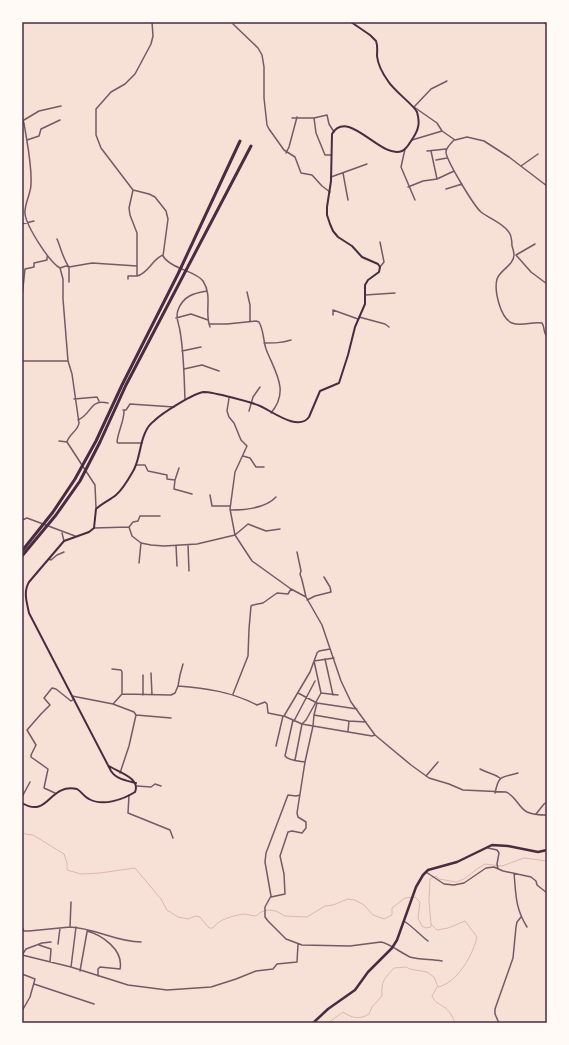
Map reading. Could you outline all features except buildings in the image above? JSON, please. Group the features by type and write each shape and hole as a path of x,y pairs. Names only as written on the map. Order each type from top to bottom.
{"highway":[{"path":"22,551 53,512 76,479 178,274 240,141"},
{"path":"22,556 56,515 80,481 130,378 251,146"},
{"path":"313,1023 328,1009 355,990 368,972 392,948 397,940 417,884 426,872 434,867 452,864 486,847 499,845 538,852 547,850"}],"main road":[{"path":"136,784 113,774 30,613 25,594 26,588 64,541 91,531 94,528 96,509 118,493 137,465 146,431 153,422 175,407 196,394 205,392 251,403 293,422 302,422 308,419 318,393 324,388 339,383 358,318 365,304 366,283 379,272 380,267 378,264 362,257 352,246 338,237 333,231 327,215 332,177 332,138 334,132 341,127 349,127 360,132 390,152 396,153 405,149 419,127 414,107 395,90 386,79 379,65 376,41 351,22"},
{"path":"22,803 30,807 40,806 46,803 55,793 64,788 77,789 87,798 100,802 114,801 135,792 136,784 133,779 108,765"}],"street":[{"path":"152,22 153,36 151,44 135,74 125,84 111,92 96,109 96,135 101,148 133,190 155,197 166,211 168,219 163,255 171,264 202,279 207,291 208,320 210,328"},
{"path":"544,22 547,25"},
{"path":"233,24 260,50 264,67 264,98 267,125 286,153 295,158 301,173 312,175 330,192"},
{"path":"447,81 431,89 414,107 437,123 442,131 454,140"},
{"path":"61,106 39,111 22,120 31,164 31,186 25,213 28,223 47,256 60,268 64,279 63,299 68,361 72,374 74,399 78,420 78,428 68,438 67,442"},
{"path":"292,118 314,118 327,115 329,124 334,132"},
{"path":"286,153 297,117"},
{"path":"314,118 316,133 325,155 331,155"},
{"path":"27,140 39,136 41,128 60,120"},
{"path":"412,140 442,131"},
{"path":"427,151 446,149 454,140 467,137 484,141 547,186"},
{"path":"405,149 401,167 414,200"},
{"path":"446,149 447,158 476,207 481,212 504,226 512,240 515,255 531,272 547,284"},
{"path":"431,151 437,179"},
{"path":"520,166 538,154"},
{"path":"436,160 447,158"},
{"path":"332,177 367,164"},
{"path":"408,187 423,180 437,179 454,170"},
{"path":"343,173 348,200"},
{"path":"446,189 462,184"},
{"path":"133,190 129,208 137,233 137,276"},
{"path":"22,224 34,221"},
{"path":"57,239 65,262 69,266 69,282"},
{"path":"380,242 384,262 380,267"},
{"path":"535,244 515,255 511,262 500,273 497,279 496,292 506,320 514,324 538,322 544,325 547,324"},
{"path":"128,279 128,276 137,276 144,273 156,258 163,255"},
{"path":"22,297 25,269 34,267 34,263 48,260 47,256"},
{"path":"60,268 92,263 137,266"},
{"path":"185,401 184,369 180,330 176,318 178,311 188,296 207,291"},
{"path":"247,292 250,305 250,322"},
{"path":"365,295 395,293"},
{"path":"333,315 333,310 384,324 389,327"},
{"path":"176,318 191,314 208,320"},
{"path":"209,324 256,321 260,323 263,330 264,343 278,377 280,389 277,406 271,413"},
{"path":"544,325 545,335 547,336"},
{"path":"264,343 278,343 291,340"},
{"path":"182,351 201,347"},
{"path":"22,361 68,361"},
{"path":"184,369 202,365 219,371"},
{"path":"249,411 254,394 260,387"},
{"path":"74,399 97,397 99,401 108,403"},
{"path":"229,398 227,411 229,417 234,423 241,440 247,446 235,472 230,506 235,535 252,561 291,589 307,598 331,592 330,587 324,577"},
{"path":"78,420 87,414 92,406 99,401"},
{"path":"142,443 117,442 118,433 122,426 124,411 130,404 175,407"},
{"path":"59,441 67,442"},
{"path":"67,442 95,485 96,509"},
{"path":"243,456 251,459 256,467 264,467"},
{"path":"137,465 145,465 148,471 167,475 167,479 175,480"},
{"path":"178,468 174,489 192,494"},
{"path":"210,495 210,503 213,506 230,506"},
{"path":"230,510 262,506 268,504 276,497"},
{"path":"94,528 129,527 133,522 138,521 140,516 160,516"},
{"path":"22,520 27,518 34,520 62,533 75,536"},
{"path":"129,527 132,536 141,543 151,545 197,544 235,535 248,524 266,531 280,529"},
{"path":"62,533 64,541"},
{"path":"139,562 141,543"},
{"path":"176,545 177,566"},
{"path":"188,545 189,571"},
{"path":"49,559 51,560 55,556 64,552"},
{"path":"297,552 301,571 300,574 307,598 322,626 341,680 351,702 375,735 426,776 463,790 495,793 506,792 511,794 524,810 536,814 547,815"},
{"path":"233,694 248,656 252,605 263,603 277,593 288,594 291,589"},
{"path":"276,746 284,716 298,693 318,651 330,649"},
{"path":"314,662 334,658"},
{"path":"324,660 333,695"},
{"path":"295,760 302,724 306,720 321,693 321,687 314,662"},
{"path":"122,694 152,695 176,693 183,664"},
{"path":"112,669 121,670 122,672 122,694 113,704"},
{"path":"151,674 152,695"},
{"path":"142,695 143,675"},
{"path":"305,762 286,758 285,756 293,720 307,698 315,681"},
{"path":"178,686 233,694 257,705 265,702 267,704 268,713 284,716 302,724 372,736 375,735"},
{"path":"55,793 44,788 48,769 31,757 36,745 28,730 50,705 44,698 52,688 56,689 71,701 74,699"},
{"path":"298,693 316,703 357,709"},
{"path":"321,693 338,695"},
{"path":"72,696 113,704 134,712 136,715 171,718"},
{"path":"271,897 284,894 284,874 280,856 288,832 292,831 302,833 306,828 306,822 297,815 316,703"},
{"path":"120,773 129,746 136,715"},
{"path":"314,715 349,722 367,722"},
{"path":"348,732 349,722"},
{"path":"426,776 438,762"},
{"path":"480,770 492,773 500,778"},
{"path":"495,793 498,780 500,778 518,773"},
{"path":"22,797 30,782"},
{"path":"136,784 150,787 155,784 161,786"},
{"path":"129,795 128,813 170,830 173,838"},
{"path":"300,795 288,795 266,853 265,862 271,897 265,911 265,917 268,921 286,939 298,944 350,946 377,942 385,943 392,948 417,959 442,961"},
{"path":"536,814 547,802"},
{"path":"486,847 499,852 497,867"},
{"path":"426,872 444,884 459,884 464,883 486,868 497,867 532,877 536,881 537,885 547,893"},
{"path":"514,873 514,894 521,917 527,927"},
{"path":"70,926 71,902"},
{"path":"499,1023 495,1014 495,1009 513,958 516,927 521,917"},
{"path":"404,921 414,927 428,941"},
{"path":"22,927 24,930 29,931 70,926 87,930 106,940 118,955 120,966 118,969 100,967 98,969 98,976"},
{"path":"71,967 76,927"},
{"path":"58,944 60,928"},
{"path":"87,930 96,931 123,941 141,942"},
{"path":"80,971 87,930"},
{"path":"92,932 96,931"},
{"path":"51,942 26,949 22,955 71,967 128,985 167,990 210,987 256,970 273,969 277,964 296,962 298,944"},
{"path":"38,945 51,949 50,962"},
{"path":"22,974 35,978 30,997 22,1011"},
{"path":"34,984 94,1004"}],"waterway":[{"path":"22,831 25,834 33,835 64,854 67,863 67,870 81,874 135,868 161,899 167,910 178,917 188,919 196,916 200,917 209,928 213,928 222,920 231,917 243,914 256,916 261,912 268,910 276,911 285,916 307,917 325,906 333,905 348,899 355,900 364,905 373,915 384,919 392,915 392,908 405,898 415,897 420,902 418,918 422,926 426,928 431,927 431,924"},
{"path":"328,1023 343,1012 356,1018 369,1014 372,1007 382,996 384,980 394,968 406,967 427,972 434,977 438,987 452,980 468,960 477,937 465,921 448,928 437,930 431,924 429,901 430,879 436,876 439,879 456,882 464,879 485,864 502,866 524,858 547,861"},
{"path":"437,987 432,996 436,1002 446,1008 455,1023"}]}
